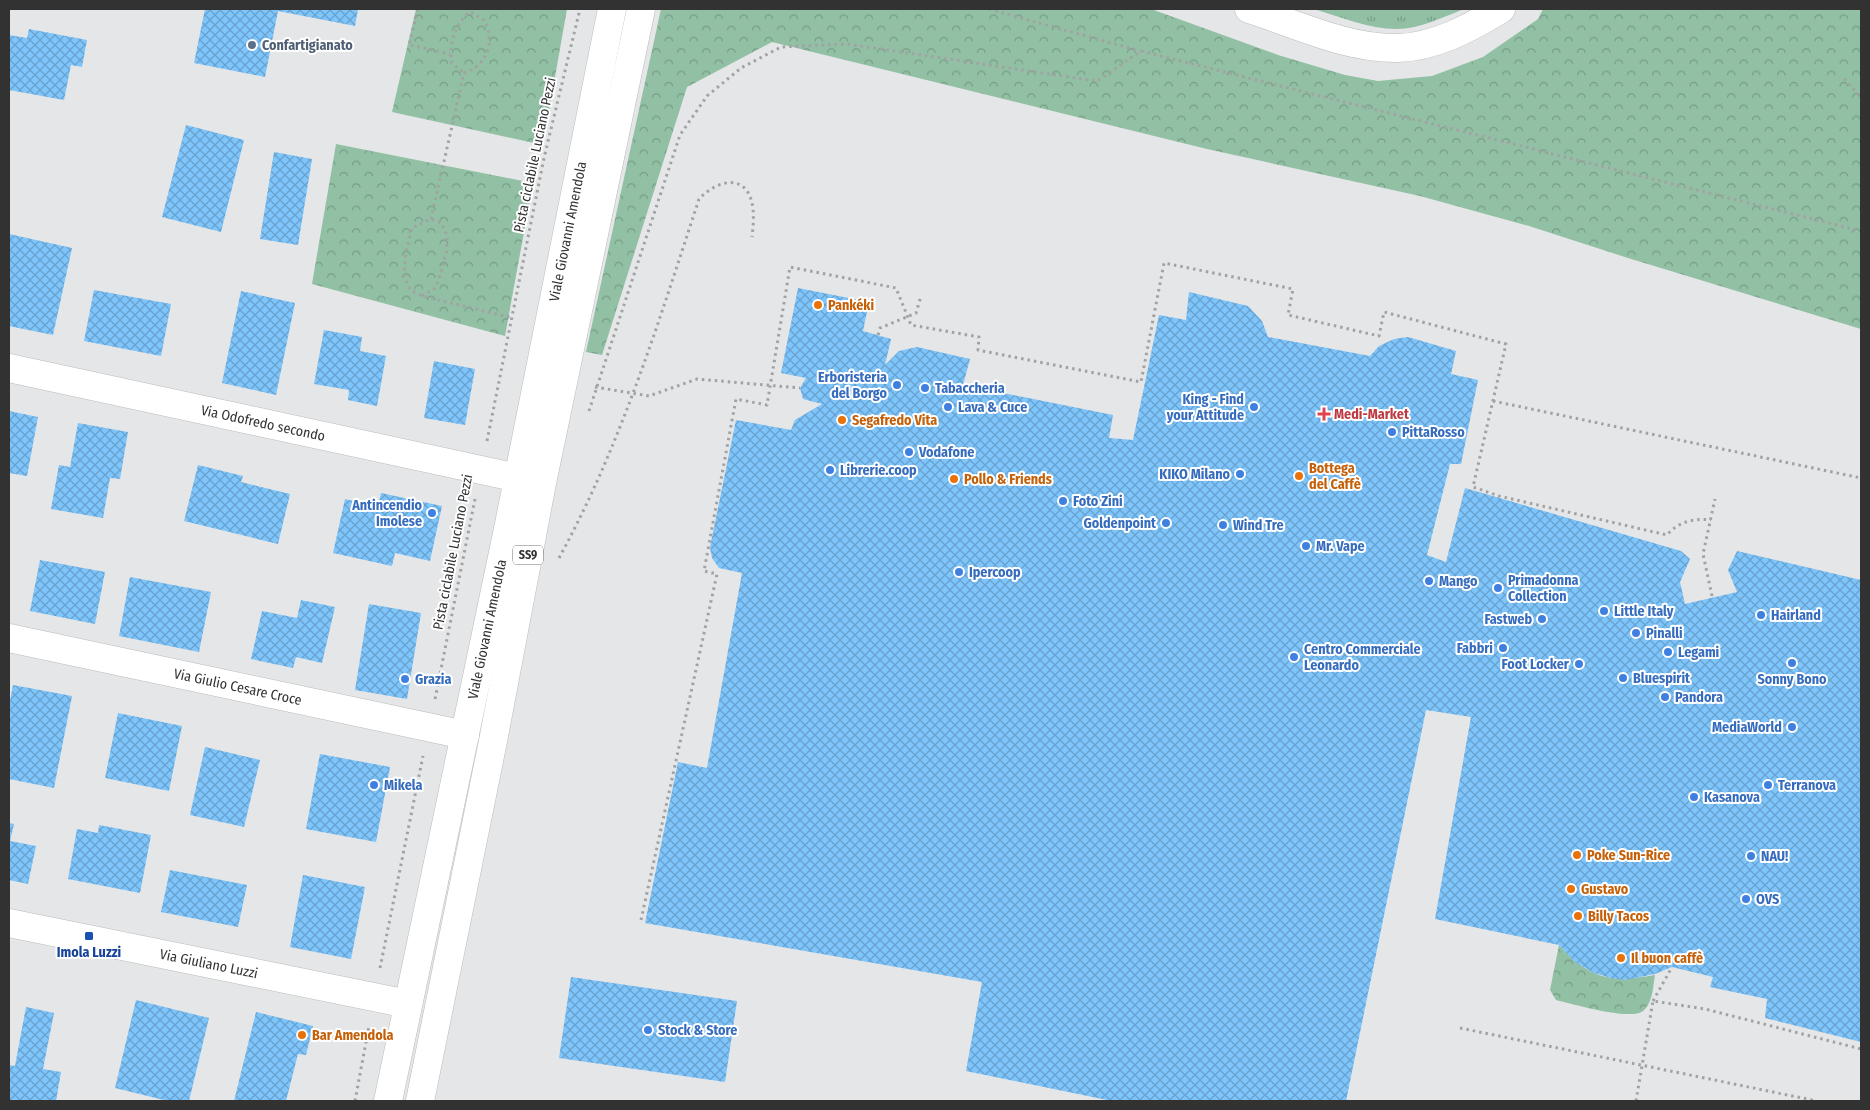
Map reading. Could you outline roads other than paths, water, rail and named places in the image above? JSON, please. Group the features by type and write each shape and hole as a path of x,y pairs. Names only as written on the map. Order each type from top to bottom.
{"main road":[{"name":"Viale Giovanni Amendola","path":"420,1101 551,380 612,9"},
{"name":"Viale Giovanni Amendola","path":"388,1101 518,478 551,380 641,9"},
{"path":"1249,9 1350,42 1397,48 1423,44 1452,35 1475,25 1501,9"},
{"name":"Via Odofredo secondo","path":"9,368 518,478"},
{"name":"Via Giulio Cesare Croce","path":"9,638 429,729 465,735"},
{"name":"Via Giuliano Luzzi","path":"9,923 408,1004"}],"place":[{"name":"Confartigianato","path":"252,45"},
{"name":"Pankéki","path":"818,305"},
{"name":"Erboristeria del Borgo","path":"897,385"},
{"name":"Tabaccheria","path":"925,388"},
{"name":"Lava & Cuce","path":"948,407"},
{"name":"King - Find your Attitude","path":"1254,407"},
{"name":"Medi-Market","path":"1324,414"},
{"name":"Segafredo Vita","path":"842,420"},
{"name":"PittaRosso","path":"1392,432"},
{"name":"Vodafone","path":"909,452"},
{"name":"Librerie.coop","path":"830,470"},
{"name":"KIKO Milano","path":"1240,474"},
{"name":"Bottega del Caffè","path":"1299,476"},
{"name":"Pollo & Friends","path":"954,479"},
{"name":"Foto Zini","path":"1063,501"},
{"name":"Antincendio Imolese","path":"432,513"},
{"name":"Goldenpoint","path":"1166,523"},
{"name":"Wind Tre","path":"1223,525"},
{"name":"Mr. Vape","path":"1306,546"},
{"name":"Ipercoop","path":"959,572"},
{"name":"Mango","path":"1429,581"},
{"name":"Primadonna Collection","path":"1498,588"},
{"name":"Little Italy","path":"1604,611"},
{"name":"Hairland","path":"1761,615"},
{"name":"Fastweb","path":"1542,619"},
{"name":"Pinalli","path":"1636,633"},
{"name":"Fabbri","path":"1503,648"},
{"name":"Legami","path":"1668,652"},
{"name":"Centro Commerciale Leonardo","path":"1294,657"},
{"name":"Sonny Bono","path":"1792,663"},
{"name":"Foot Locker","path":"1579,664"},
{"name":"Bluespirit","path":"1623,678"},
{"name":"Grazia","path":"405,679"},
{"name":"Pandora","path":"1665,697"},
{"name":"MediaWorld","path":"1792,727"},
{"name":"Mikela","path":"374,785"},
{"name":"Terranova","path":"1768,785"},
{"name":"Kasanova","path":"1694,797"},
{"name":"Poke Sun-Rice","path":"1577,855"},
{"name":"NAU!","path":"1751,856"},
{"name":"Gustavo","path":"1571,889"},
{"name":"OVS","path":"1746,899"},
{"name":"Billy Tacos","path":"1578,916"},
{"name":"Imola Luzzi","path":"89,936"},
{"name":"Il buon caffè","path":"1621,958"},
{"name":"Stock & Store","path":"648,1030"},
{"name":"Bar Amendola","path":"302,1035"}]}
